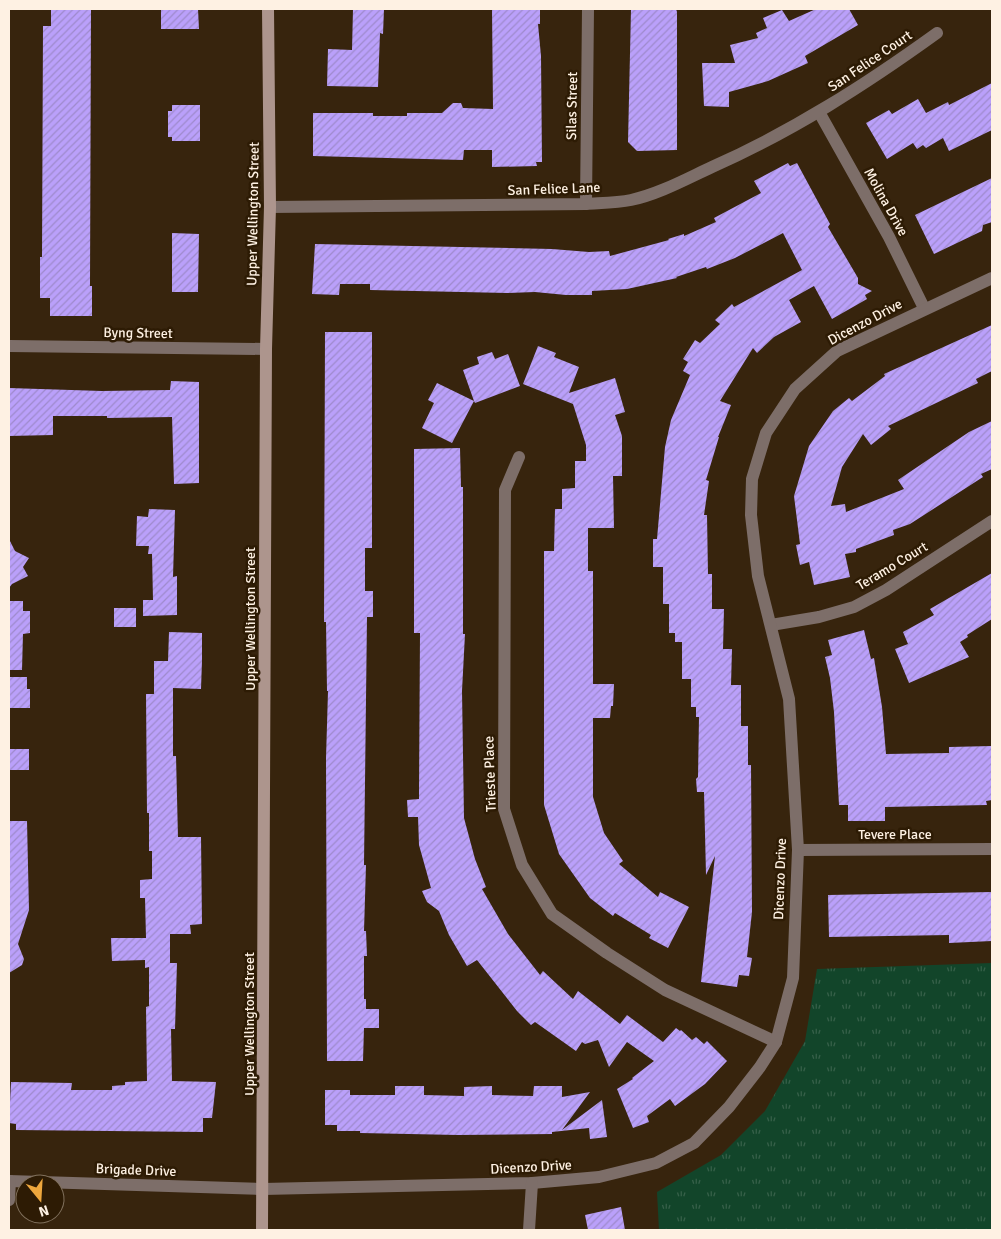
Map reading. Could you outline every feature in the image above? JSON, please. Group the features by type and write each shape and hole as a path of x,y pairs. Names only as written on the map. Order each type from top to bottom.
{"main road":[{"name":"Upper Wellington Street","path":"262,1230 266,349 270,207 268,9"}],"street":[{"name":"Silas Street","path":"586,204 588,9"},
{"name":"San Felice Court","path":"819,112 879,75 937,33"},
{"name":"San Felice Lane","path":"270,207 586,204 630,200 667,188 756,147 819,112"},
{"name":"Molina Drive","path":"819,112 889,237 924,308"},
{"name":"Dicenzo Drive","path":"263,1189 532,1183 599,1177 656,1163 694,1143 729,1107 760,1067 776,1042 793,978 798,850 789,699 758,576 751,515 752,479 766,434 795,389 837,351 924,308 992,278"},
{"name":"Byng Street","path":"9,346 266,349"},
{"name":"Trieste Place","path":"519,457 505,490 504,809 522,866 552,914 606,953 665,990 776,1042"},
{"name":"Teramo Court","path":"771,625 819,617 854,607 886,590 992,522"},
{"name":"Tevere Place","path":"798,850 992,848"},
{"name":"Brigade Drive","path":"9,1181 263,1189"},
{"path":"9,1181 9,1200"},
{"path":"529,1230 532,1183"}],"green space":[{"path":"992,963 992,1230 659,1230 657,1192 721,1155 765,1111 805,1041 817,969"}],"building":[{"path":"51,9 91,9 90,286 92,286 92,316 50,316 50,298 40,298 40,257 42,257 43,26 51,26"},
{"path":"161,9 198,9 199,29 161,29"},
{"path":"353,9 384,9 383,34 380,33 378,87 327,86 328,49 352,50"},
{"path":"492,9 540,9 540,24 538,24 541,56 542,162 536,162 537,166 492,167 492,150 464,150 463,160 313,156 313,113 373,113 373,116 407,116 407,113 442,113 453,103 461,103 463,108 493,109"},
{"path":"631,9 676,9 677,12 677,150 637,151 628,142"},
{"path":"816,9 849,9 858,25 805,56 808,63 768,81 729,92 729,107 704,106 702,63 735,63 730,45 758,38 756,33 767,28 763,18 782,10 789,21"},
{"path":"992,83 992,130 949,151 943,138 926,148 923,145 917,149 913,143 887,159 866,123 889,110 892,114 918,99 926,113 948,102 949,105"},
{"path":"172,105 200,105 200,141 172,141 172,137 168,137 168,111 172,111"},
{"path":"788,163 790,166 797,163 830,224 828,227 858,278 858,284 872,291 865,295 867,299 832,319 814,286 789,300 801,322 774,337 757,353 753,348 720,401 731,405 718,437 706,480 709,481 704,515 707,515 708,574 712,574 712,609 724,609 723,649 732,649 731,685 741,685 741,726 748,726 748,765 751,765 752,912 747,957 752,958 749,976 739,975 737,987 701,982 715,856 706,875 704,792 697,792 696,779 698,777 699,717 696,717 696,707 691,707 691,679 682,679 682,642 675,642 675,633 669,633 669,604 663,604 663,567 653,567 653,539 657,539 665,447 671,420 690,375 683,371 688,362 683,359 695,340 700,343 720,324 715,320 732,304 734,307 802,270 783,233 735,258 707,269 706,267 677,278 627,289 592,291 592,295 535,292 370,290 370,284 340,284 339,295 312,294 315,244 609,251 610,256 684,234 684,236 716,222 714,218 761,193 754,181"},
{"path":"992,178 992,222 983,225 982,231 934,254 915,215"},
{"path":"172,233 199,234 198,292 172,292"},
{"path":"992,325 992,371 976,379 978,383 888,426 891,429 871,445 863,434 842,467 831,506 845,504 846,512 904,489 898,480 969,432 992,421 992,469 981,474 983,477 910,524 893,530 894,535 856,549 856,552 845,554 850,577 814,585 809,562 800,565 796,545 800,544 794,496 809,446 833,411 849,398 852,401 885,376 884,374"},
{"path":"325,332 372,332 372,548 365,548 365,591 373,591 373,617 367,617 364,931 366,931 367,956 364,956 364,999 366,999 366,1009 379,1009 379,1028 364,1028 363,1061 327,1061 326,758 328,691 326,622 324,622"},
{"path":"538,346 556,353 554,357 579,367 569,393 615,378 625,412 615,415 622,436 622,476 613,476 614,528 588,528 588,571 593,571 593,684 614,684 613,706 611,706 610,718 593,718 593,797 604,833 623,861 619,864 658,897 660,892 689,907 668,948 649,938 651,935 615,913 613,916 590,898 559,854 544,805 544,551 554,551 555,509 562,509 562,489 575,488 575,461 586,461 586,445 573,404 523,384"},
{"path":"492,352 495,359 508,354 520,386 475,403 463,370 479,364 477,357"},
{"path":"171,381 199,382 199,483 174,484 172,417 107,418 107,416 53,416 53,435 9,436 9,388 102,391 170,390"},
{"path":"437,383 474,401 452,443 422,428 434,403 428,400"},
{"path":"460,448 461,487 463,487 463,634 465,634 462,691 464,818 475,859 486,887 482,889 508,934 540,975 543,971 573,999 578,991 620,1024 627,1015 663,1042 676,1028 681,1030 692,1040 696,1037 704,1044 707,1041 727,1061 705,1084 675,1106 670,1099 647,1116 649,1122 633,1128 617,1089 633,1079 654,1061 627,1042 609,1067 598,1040 585,1044 582,1042 576,1051 535,1022 531,1025 517,1011 477,960 467,966 449,935 439,911 427,902 422,891 431,888 419,845 418,817 408,817 407,800 419,799 420,633 414,633 414,449"},
{"path":"149,509 175,510 173,577 177,576 177,615 143,616 143,600 153,600 152,554 148,554 149,546 136,546 137,516 148,517"},
{"path":"9,539 15,551 29,558 23,567 28,576 12,584 9,588"},
{"path":"992,573 992,619 967,635 968,637 960,642 969,657 909,683 895,649 908,644 903,632 934,615 930,609"},
{"path":"9,601 23,601 23,611 30,611 30,633 23,634 22,670 9,670"},
{"path":"114,608 136,608 136,627 114,627"},
{"path":"864,630 871,659 874,658 882,707 886,754 949,753 949,747 992,746 992,800 986,801 987,805 885,807 885,821 848,821 848,805 839,805 834,712 830,678 825,657 832,655 828,640"},
{"path":"169,632 202,633 201,689 173,688 173,756 176,756 178,837 201,837 202,924 190,925 191,934 170,934 170,963 177,963 175,1029 171,1029 172,1081 216,1082 212,1118 203,1118 203,1132 16,1130 16,1124 9,1123 11,1082 72,1083 71,1090 112,1090 112,1086 125,1085 125,1082 147,1081 146,1007 149,1006 149,967 145,968 145,960 112,961 111,938 146,938 145,898 140,898 140,880 152,879 152,851 149,851 149,813 147,813 146,694 154,694 154,661 168,661"},
{"path":"9,677 27,677 27,689 30,689 30,708 9,708"},
{"path":"9,749 29,749 29,770 9,770"},
{"path":"9,821 27,821 29,910 18,944 24,959 22,965 9,973"},
{"path":"992,892 992,941 949,943 949,935 829,937 828,895"},
{"path":"395,1086 424,1086 424,1095 464,1096 464,1087 492,1086 492,1095 533,1096 534,1086 562,1086 562,1097 590,1092 562,1130 602,1100 607,1137 590,1139 589,1128 552,1132 552,1134 458,1135 360,1133 360,1131 337,1131 337,1125 325,1125 325,1090 350,1090 350,1095 395,1095"},
{"path":"621,1207 625,1230 588,1230 585,1215"}]}
